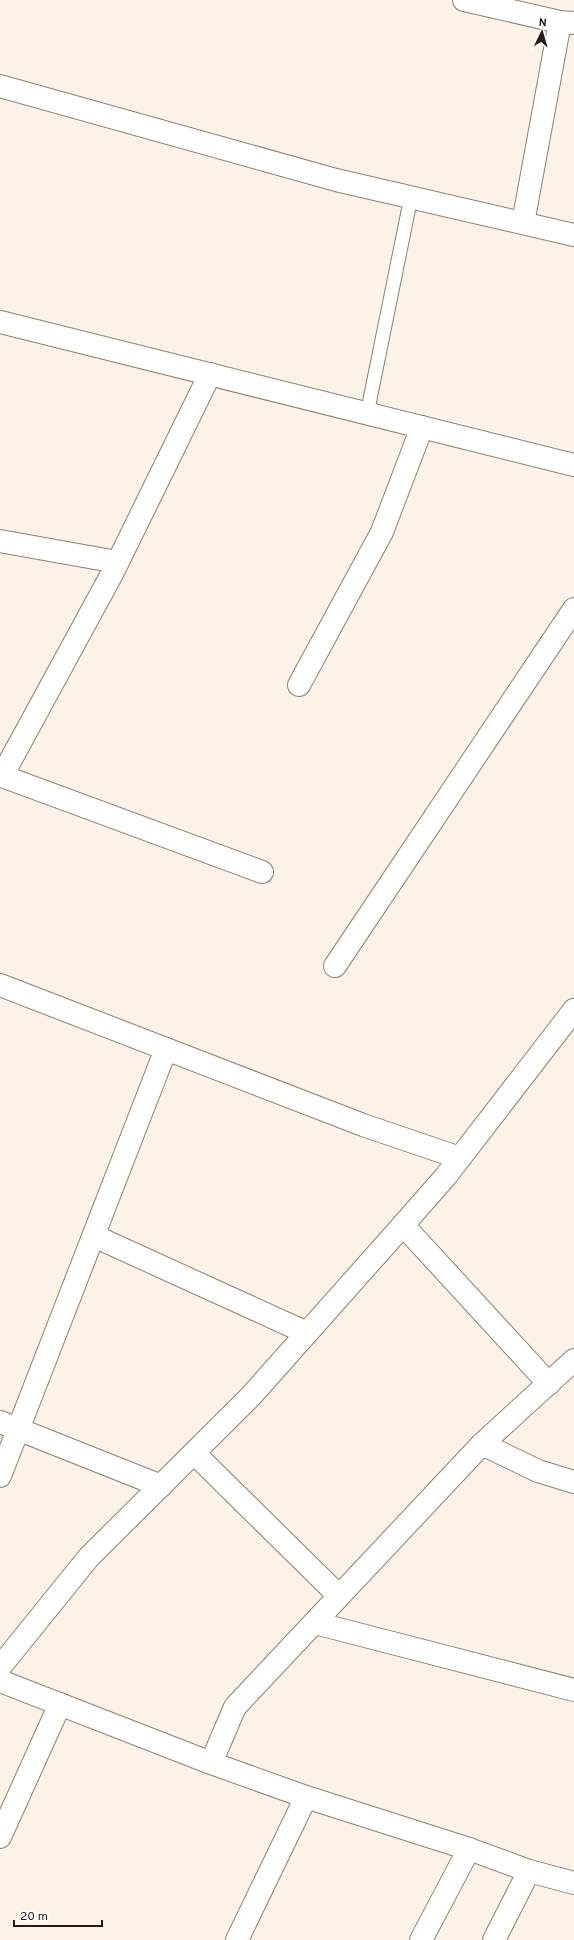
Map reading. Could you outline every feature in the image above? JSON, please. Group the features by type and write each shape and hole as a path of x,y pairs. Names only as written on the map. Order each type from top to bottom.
{"street":[{"path":"464,0 567,22 523,223"},
{"path":"0,86 336,180 574,235"},
{"path":"0,322 574,465"},
{"path":"210,374 117,562 1,776 262,872"},
{"path":"299,685 382,532 422,427"},
{"path":"0,541 117,562"},
{"path":"335,966 574,609"},
{"path":"0,985 363,1125 460,1158"},
{"path":"0,1667 89,1557 252,1396 403,1225 460,1158 574,1010"},
{"path":"0,1476 9,1426 94,1236 166,1049"},
{"path":"403,1225 549,1384"},
{"path":"94,1236 307,1333"},
{"path":"211,1763 235,1707 482,1444 574,1360"},
{"path":"9,1426 161,1486"},
{"path":"482,1444 538,1471 574,1482"},
{"path":"194,1453 339,1596"},
{"path":"315,1623 574,1690"},
{"path":"0,1681 211,1763 306,1797 470,1849 529,1871 574,1883"},
{"path":"0,1837 60,1704"},
{"path":"237,1940 306,1797"},
{"path":"421,1940 470,1849"},
{"path":"494,1940 529,1871"}],"lane":[{"path":"367,414 411,197"}]}
